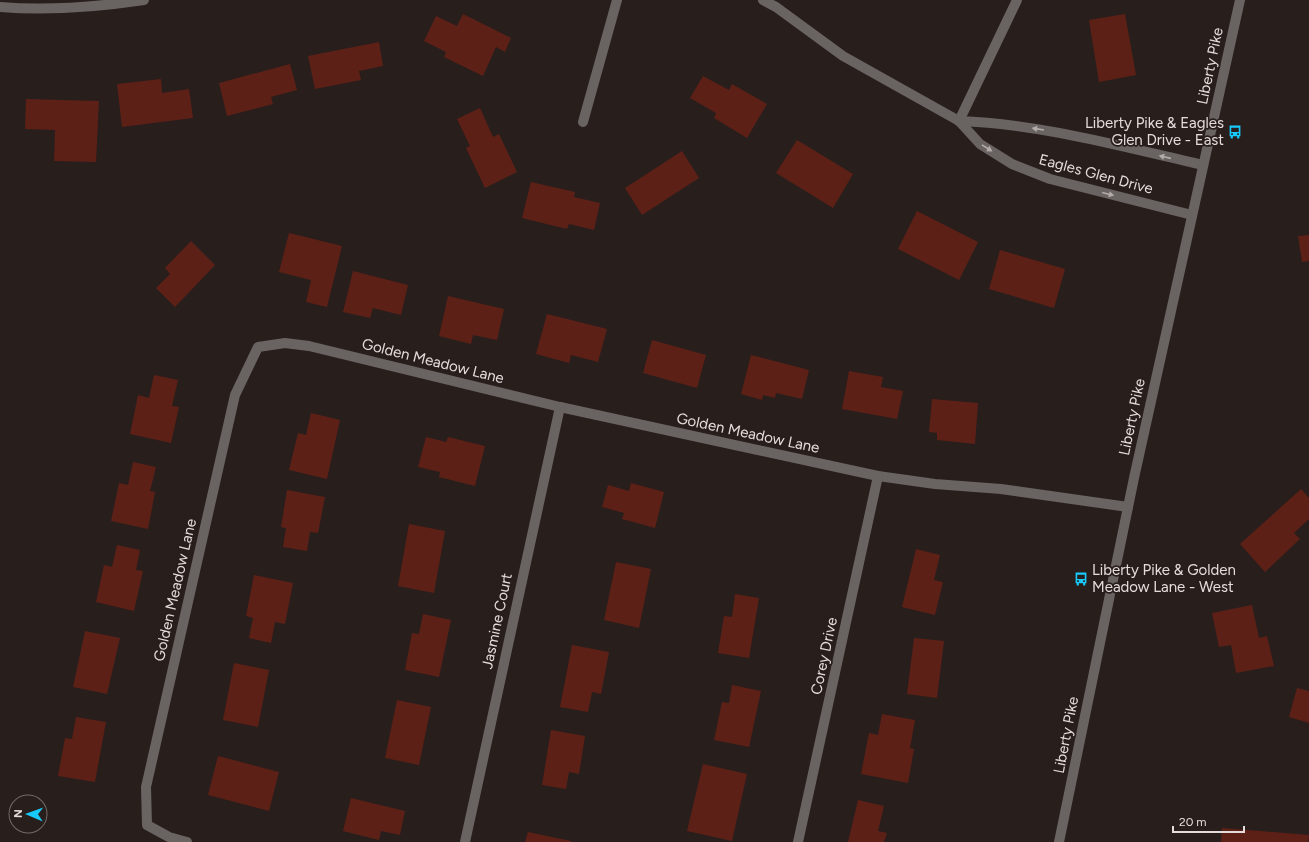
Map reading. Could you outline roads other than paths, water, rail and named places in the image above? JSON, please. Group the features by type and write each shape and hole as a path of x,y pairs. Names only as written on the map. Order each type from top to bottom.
{"street":[{"path":"0,7 105,6 144,0"},
{"path":"583,122 617,0"},
{"name":"Eagles Glen Drive","path":"763,0 776,7 843,56 959,121 980,144 1012,164 1050,179 1192,215"},
{"path":"959,121 1017,0"},
{"name":"Liberty Pike","path":"1059,842 1128,507 1240,0"},
{"name":"Eagles Glen Drive","path":"959,121 992,122 1067,134 1203,165"},
{"name":"Golden Meadow Lane","path":"186,842 169,837 147,825 146,787 235,395 258,347 285,343 309,346 560,407 878,476 935,484 1001,489 1128,507"},
{"name":"Jasmine Court","path":"464,842 560,407"},
{"name":"Corey Drive","path":"798,842 878,476"}],"place":[{"name":"Liberty Pike & Eagles Glen Drive - East","path":"1235,132"},
{"name":"Liberty Pike & Golden Meadow Lane - West","path":"1081,579"}]}
